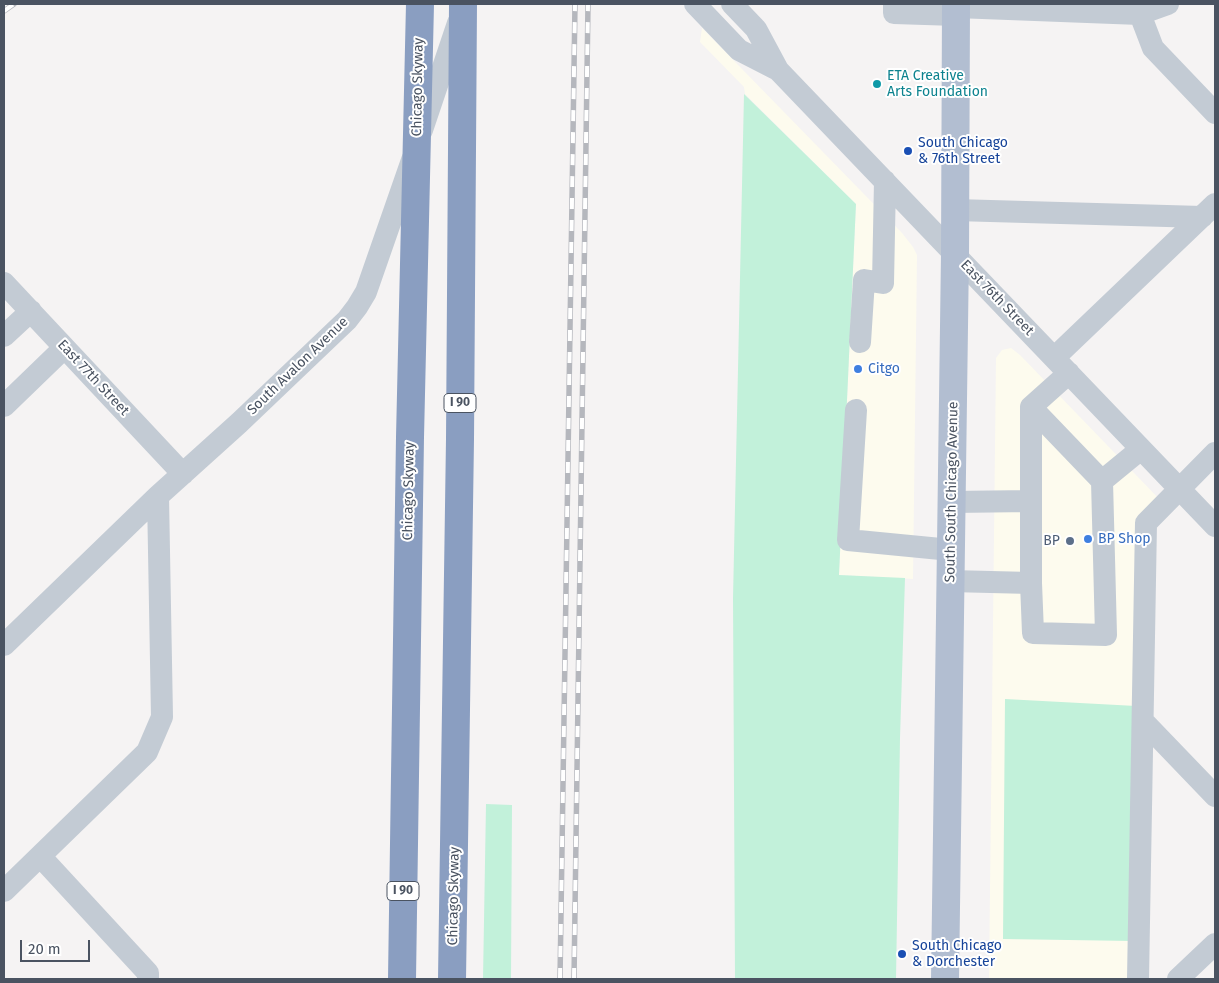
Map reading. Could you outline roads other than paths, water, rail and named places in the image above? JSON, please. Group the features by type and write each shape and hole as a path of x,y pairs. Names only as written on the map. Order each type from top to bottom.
{"highway":[{"name":"Chicago Skyway","path":"402,979 410,437 420,4"},
{"name":"Chicago Skyway","path":"452,979 464,4"}],"main road":[{"name":"South South Chicago Avenue","path":"945,979 955,254 956,8"}],"street":[{"name":"South Avalon Avenue","path":"4,645 158,496 329,338 357,307 366,292 373,274 464,4"},
{"name":"East 76th Street","path":"695,4 739,50 778,70"},
{"name":"East 76th Street","path":"732,4 756,29 778,70 1215,526"},
{"path":"894,4 894,13 956,8 1140,14 1168,4"},
{"path":"1140,14 1153,48 1215,113"},
{"path":"860,342 864,280 883,283 885,181"},
{"path":"955,210 1209,210"},
{"path":"1031,407 1102,481 1106,635 1033,632 1031,583 1031,407 1061,366 1209,210"},
{"name":"East 77th Street","path":"4,283 183,474"},
{"path":"4,336 30,311"},
{"path":"4,406 64,348"},
{"path":"856,410 848,540 951,550"},
{"path":"1102,481 1141,449"},
{"path":"1138,979 1146,523 1215,453"},
{"path":"4,891 147,752 162,716 158,496"},
{"path":"952,502 1031,501"},
{"path":"950,581 1031,583"},
{"path":"1144,721 1215,796"},
{"path":"40,856 148,973 148,979"},
{"path":"1178,979 1215,944"}],"railway":[{"path":"4,11 14,4"},
{"path":"560,979 575,4"},
{"path":"574,979 588,4"}],"place":[{"name":"ETA Creative Arts Foundation","path":"877,84"},
{"name":"South Chicago & 76th Street","path":"908,151"},
{"name":"Citgo","path":"858,369"},
{"name":"BP Shop","path":"1088,539"},
{"name":"BP","path":"1070,541"},
{"name":"South Chicago & Dorchester","path":"902,954"}]}
